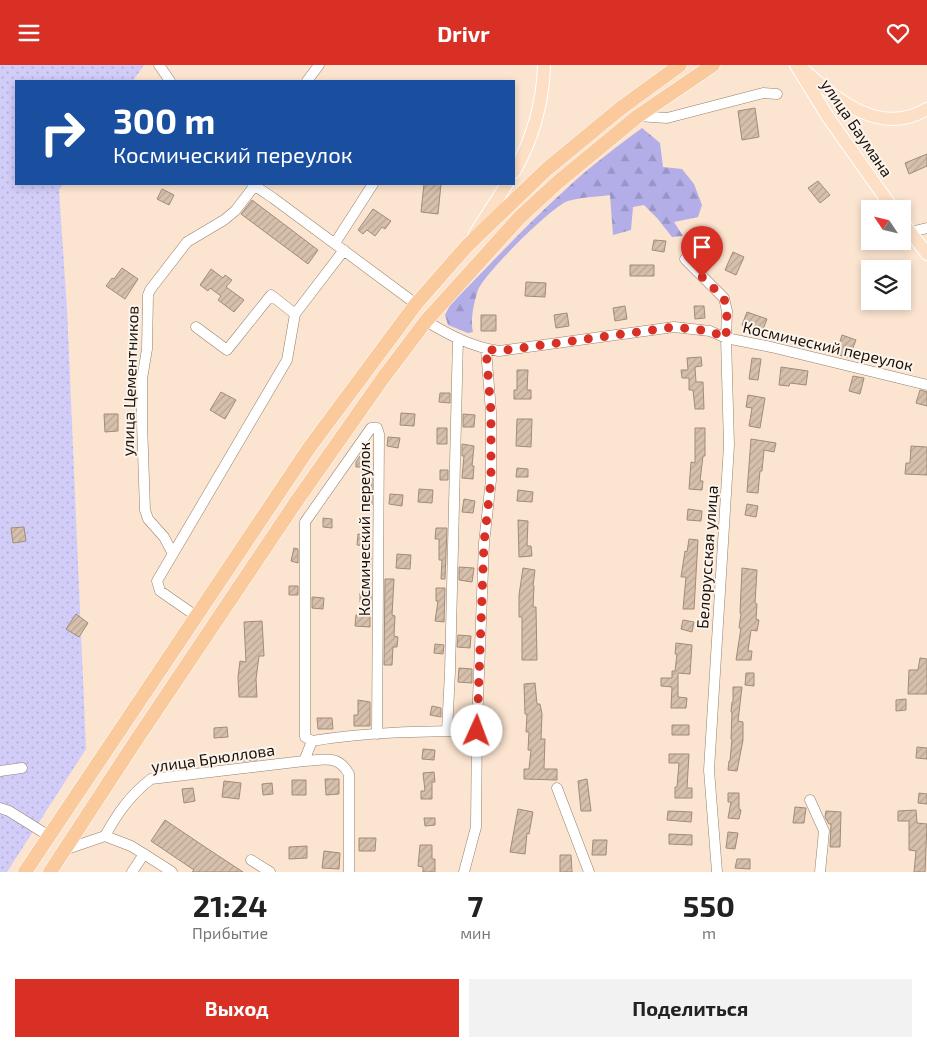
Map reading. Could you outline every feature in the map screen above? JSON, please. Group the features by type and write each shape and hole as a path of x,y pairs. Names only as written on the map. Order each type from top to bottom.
{"highway":[{"path":"25,872 309,448 416,304 466,247 547,169 621,108 680,65"},
{"path":"50,872 305,489 383,378 426,321 520,217 587,157 638,116 714,65"}],"main road":[{"path":"515,170 531,134 542,95 544,65"},
{"path":"797,65 834,97 861,112 877,117 892,118 908,116 927,109"},
{"name":"улица Баумана","path":"797,65 828,117 888,200"},
{"path":"466,247 506,185"},
{"path":"911,233 927,254"}],"street":[{"path":"159,65 169,80"},
{"path":"308,80 319,65"},
{"path":"638,116 667,118 763,93 777,93"},
{"path":"254,185 416,304"},
{"name":"улица Цементников","path":"173,554 164,537 148,519 145,510 142,406 143,370 147,349 148,295 187,242 230,216 254,185"},
{"path":"335,243 372,185"},
{"path":"911,232 927,228"},
{"path":"196,616 160,591 157,581 287,360 295,314 344,250"},
{"name":"Белорусская улица","path":"685,259 724,298 727,311 729,445 709,770 717,872"},
{"path":"196,327 227,350 271,295 295,314"},
{"name":"Космический переулок","path":"426,321 448,335 486,349 499,351 674,327 710,331 726,338 927,385"},
{"path":"447,731 458,338"},
{"path":"464,872 476,827 477,731 484,543 491,480 491,412 486,349"},
{"name":"Космический переулок","path":"312,741 306,737 305,523 370,428 377,428 380,434 377,734"},
{"path":"304,761 312,741 337,737 415,731 477,731"},
{"name":"улица Брюллова","path":"105,837 126,802 150,779 334,759 344,764 349,774 350,872"},
{"path":"0,771 22,768"},
{"path":"557,788 589,872"},
{"path":"810,800 824,831 820,872"},
{"path":"0,808 9,811 49,836"},
{"path":"64,850 105,837 131,846 172,872"},
{"path":"132,872 144,854"},
{"path":"251,860 270,872"}],"green space":[{"path":"642,128 660,143 663,167 682,169 694,184 702,205 698,217 674,222 683,236 672,237 644,205 633,207 631,230 613,235 610,195 568,201 534,227 492,270 483,282 478,290 474,305 473,332 468,333 448,325 445,315 450,305 520,233 583,174"}],"shaded area":[{"path":"0,65 144,65 134,80 15,80 15,185 62,185 59,190 67,309 86,749 7,872 0,872"}],"building":[{"path":"755,108 759,137 742,140 738,111"},
{"path":"927,154 927,166 909,174 905,163"},
{"path":"818,181 830,195 820,203 808,188"},
{"path":"424,185 441,185 438,214 421,212"},
{"path":"162,189 174,195 169,205 157,199"},
{"path":"252,200 318,250 308,264 241,214"},
{"path":"373,209 391,221 385,229 382,227 375,236 367,230 363,234 358,230"},
{"path":"654,240 666,241 664,252 652,250"},
{"path":"733,252 744,257 736,275 725,270"},
{"path":"630,265 654,265 654,276 630,276"},
{"path":"122,268 138,279 125,299 106,286"},
{"path":"211,269 223,278 225,275 232,280 226,287 244,300 234,312 218,300 221,296 210,288 208,291 200,285"},
{"path":"526,282 546,283 545,297 525,296"},
{"path":"625,306 627,319 615,321 613,308"},
{"path":"694,306 704,306 705,318 695,319"},
{"path":"747,312 767,319 762,332 742,325"},
{"path":"567,313 569,326 556,328 554,315"},
{"path":"481,315 496,315 496,331 481,331"},
{"path":"842,335 856,340 849,358 836,354"},
{"path":"701,357 702,366 695,367 696,382 703,382 704,409 695,409 693,390 689,390 689,378 682,378 681,370 688,370 687,358"},
{"path":"752,358 761,359 758,380 749,379"},
{"path":"781,367 808,371 806,385 790,383 789,386 779,385"},
{"path":"517,370 528,370 527,390 531,390 531,399 514,399 514,390 517,390"},
{"path":"853,376 864,378 860,394 849,391"},
{"path":"920,390 927,392 927,406 916,403"},
{"path":"221,392 236,400 225,419 210,410"},
{"path":"440,393 450,393 450,403 439,402"},
{"path":"748,395 765,398 760,428 749,426 752,408 746,407"},
{"path":"401,413 415,414 414,426 400,425"},
{"path":"104,414 118,414 118,431 105,432"},
{"path":"463,414 475,415 474,427 463,427"},
{"path":"517,419 532,419 531,447 516,446"},
{"path":"437,428 447,428 447,444 437,444"},
{"path":"695,428 705,428 705,456 703,456 700,481 703,481 702,490 689,489 691,462 695,463"},
{"path":"388,437 400,438 398,448 387,446"},
{"path":"751,439 776,443 774,452 764,450 758,493 747,492"},
{"path":"462,444 474,446 473,479 462,478 464,456 462,456"},
{"path":"911,446 927,447 927,475 905,474 906,463 910,463"},
{"path":"360,456 369,456 369,471 372,471 372,505 366,505 367,483 363,483 362,467 356,467 356,462"},
{"path":"517,468 528,469 528,477 516,477"},
{"path":"440,470 448,470 448,480 440,480"},
{"path":"419,489 433,490 432,503 418,502"},
{"path":"518,490 533,492 532,502 517,501"},
{"path":"390,494 403,495 402,506 389,504"},
{"path":"464,499 475,501 473,513 462,512"},
{"path":"747,504 758,506 756,517 745,515"},
{"path":"688,509 702,511 701,521 687,520"},
{"path":"323,518 332,519 332,528 323,527"},
{"path":"518,520 528,521 527,546 531,546 532,556 519,557"},
{"path":"24,527 26,541 13,543 11,528"},
{"path":"436,528 447,528 445,579 441,579 442,560 439,560 439,539 435,539"},
{"path":"358,534 369,536 368,546 357,545"},
{"path":"689,539 698,540 694,609 683,609 686,577 681,577"},
{"path":"294,548 298,549 298,563 291,561"},
{"path":"364,552 371,553 371,564 364,564"},
{"path":"397,554 411,555 410,569 396,568"},
{"path":"459,567 474,568 472,582 459,580"},
{"path":"523,568 535,570 533,607 536,607 537,660 522,660 522,617 519,617 519,595"},
{"path":"742,568 757,570 755,603 757,604 756,619 759,620 757,631 751,630 748,651 752,651 751,660 736,660 741,628 739,628"},
{"path":"385,579 394,579 392,615 395,616 394,636 398,637 397,647 393,647 392,665 384,665"},
{"path":"289,586 298,586 298,595 289,595"},
{"path":"436,588 445,588 444,622 435,621 438,601 436,601"},
{"path":"360,593 371,593 371,602 360,602"},
{"path":"312,597 324,598 323,609 312,608"},
{"path":"76,614 88,623 79,637 66,629"},
{"path":"356,615 370,616 370,627 355,626"},
{"path":"683,620 694,622 692,632 681,629"},
{"path":"262,621 264,656 259,656 256,679 257,697 239,697 238,677 240,661 246,662 244,622"},
{"path":"458,635 471,636 470,648 457,647"},
{"path":"676,643 692,645 690,674 678,673 678,697 687,698 686,708 671,708 672,687 661,686 661,678 672,678 672,671 675,671"},
{"path":"435,644 444,645 443,654 434,653"},
{"path":"920,658 927,659 927,694 908,694 909,670 918,670"},
{"path":"459,668 472,669 472,683 458,682"},
{"path":"746,673 754,673 754,686 745,685"},
{"path":"535,683 537,704 540,704 542,714 541,739 545,739 544,769 557,769 557,780 524,779 524,769 529,769 531,750 528,750 529,732 526,732 527,714 525,714 524,684"},
{"path":"733,687 742,687 738,721 743,722 743,740 737,771 728,770 732,739 731,712"},
{"path":"906,699 906,710 896,711 896,700"},
{"path":"358,700 370,702 370,726 354,726 354,715 358,715"},
{"path":"432,706 441,708 441,717 430,715"},
{"path":"317,718 332,718 333,729 318,729"},
{"path":"672,725 689,725 689,735 672,735"},
{"path":"227,727 228,737 214,738 214,728"},
{"path":"917,747 927,748 927,759 916,758"},
{"path":"423,749 435,750 434,760 422,759"},
{"path":"256,751 257,760 243,761 243,752"},
{"path":"669,754 689,754 687,788 692,788 692,798 675,798 679,763 669,763"},
{"path":"434,772 435,782 432,782 432,799 421,799 421,791 425,791 423,773"},
{"path":"325,779 339,779 339,794 326,795"},
{"path":"587,779 591,811 581,811 578,781"},
{"path":"292,780 306,780 306,795 292,795"},
{"path":"224,781 241,783 239,799 222,797"},
{"path":"272,783 273,794 263,795 262,784"},
{"path":"193,788 195,801 184,803 182,789"},
{"path":"728,793 739,793 739,809 741,810 739,819 728,818 731,802 728,802"},
{"path":"919,793 927,794 927,804 918,803"},
{"path":"795,807 806,808 804,823 793,823"},
{"path":"518,809 533,812 529,834 527,833 525,854 510,852"},
{"path":"916,810 917,823 927,824 925,872 914,872 916,851 909,850 909,821 898,821 898,811"},
{"path":"668,811 692,812 691,822 667,820"},
{"path":"826,811 841,812 840,847 830,847 831,824 829,824 825,817"},
{"path":"424,818 435,818 435,825 425,826"},
{"path":"165,820 243,872 192,872 194,870 151,841"},
{"path":"728,832 738,833 735,849 726,848"},
{"path":"669,834 692,835 692,845 669,844"},
{"path":"359,838 376,838 375,851 359,851"},
{"path":"593,840 607,840 606,855 592,855"},
{"path":"420,845 432,845 432,859 435,859 435,872 423,872 423,867 418,866"},
{"path":"307,846 307,858 289,859 289,847"},
{"path":"324,851 340,853 339,869 322,868"},
{"path":"560,855 571,855 572,872 560,872"},
{"path":"737,859 750,859 750,869 735,868"}],"route":[{"path":"477,731 484,543 491,480 491,412 486,349 499,351 674,327 710,331 726,338 727,311 724,298 702,277"}]}
